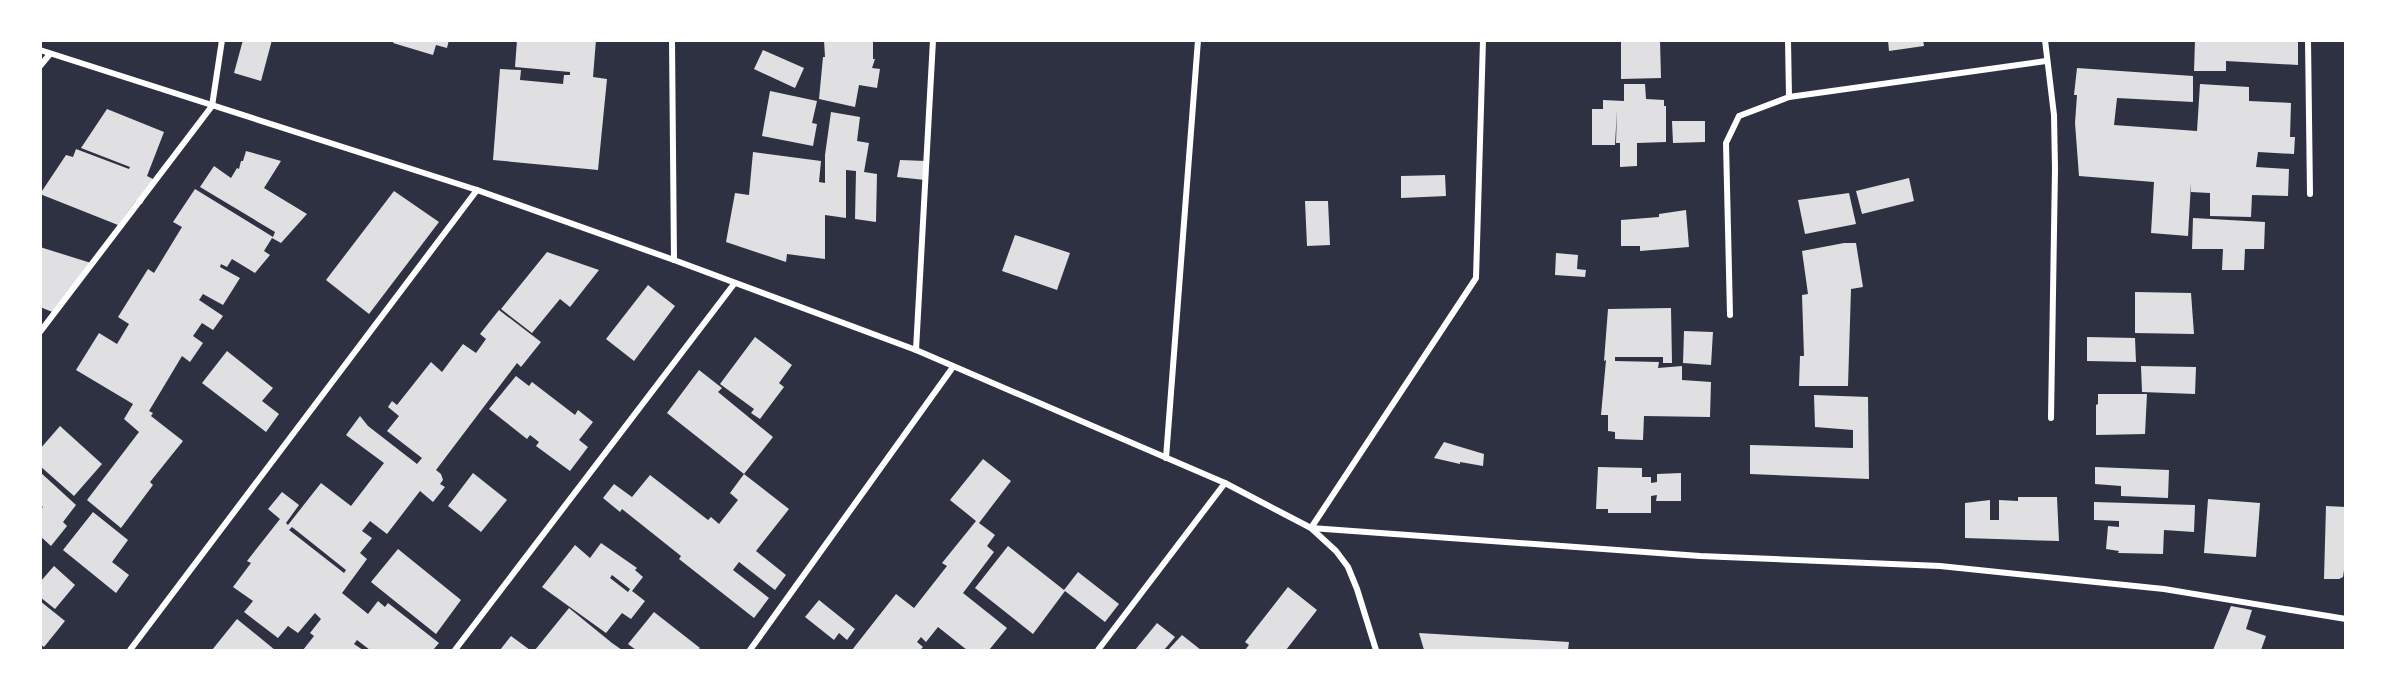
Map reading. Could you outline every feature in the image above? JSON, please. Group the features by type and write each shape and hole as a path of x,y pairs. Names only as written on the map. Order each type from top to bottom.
{"street":[{"path":"40,332 212,106 222,40"},
{"path":"672,40 674,260"},
{"path":"916,350 933,40"},
{"path":"1166,458 1198,40"},
{"path":"1311,528 1476,278 1483,40"},
{"path":"1788,40 1789,97"},
{"path":"2044,40 2054,116 2055,169 2051,418"},
{"path":"2308,40 2310,194"},
{"path":"40,50 477,190 674,260 916,350 1225,483 1311,528 1336,551 1348,567 1357,589 1376,651"},
{"path":"40,66 50,54"},
{"path":"1730,315 1726,143 1739,116 1789,97 2046,60"},
{"path":"130,651 477,190"},
{"path":"455,651 734,284"},
{"path":"750,651 953,367"},
{"path":"1098,651 1225,483"},
{"path":"1311,528 1700,556 1940,566 2164,589 2346,619"}],"building":[{"path":"243,40 272,40 261,81 234,73"},
{"path":"394,40 449,40 447,48 436,45 433,55 393,43"},
{"path":"517,40 596,40 593,77 607,79 598,170 493,160 500,69 521,70 520,80 563,84 564,75 570,75 570,72 515,67"},
{"path":"824,40 873,40 873,59 875,59 872,68 880,69 877,88 859,85 855,107 819,99 823,57 825,57"},
{"path":"1621,40 1660,40 1661,78 1621,79"},
{"path":"1888,40 1923,40 1924,46 1889,51"},
{"path":"2195,40 2298,40 2298,65 2226,61 2226,71 2194,71"},
{"path":"763,50 804,68 795,88 754,69"},
{"path":"2077,68 2193,76 2193,102 2117,98 2114,125 2197,131 2200,84 2249,87 2249,101 2291,103 2290,137 2295,137 2294,154 2258,152 2256,167 2289,169 2288,196 2252,195 2251,217 2210,216 2210,193 2191,192 2191,183 2188,236 2151,233 2154,182 2079,176 2075,123 2077,95 2074,95"},
{"path":"1624,84 1645,84 1646,99 1664,100 1666,142 1637,143 1637,166 1620,167 1620,143 1616,143 1617,110 1615,145 1592,145 1592,109 1603,109 1603,100 1624,101"},
{"path":"770,91 817,101 812,123 817,124 813,146 762,136"},
{"path":"107,109 164,132 147,176 153,179 142,204 136,201 118,225 40,194 66,155 73,157 76,149 129,169 130,167 81,148"},
{"path":"831,112 860,117 857,141 869,143 864,172 877,174 876,222 855,219 856,171 846,170 846,218 825,215 825,259 787,254 786,262 726,242 735,193 749,195 753,152 821,161 819,182 825,183 825,155"},
{"path":"1672,121 1705,121 1705,142 1673,143"},
{"path":"246,151 281,161 264,188 307,214 281,243 272,238 264,251 270,255 255,273 232,259 227,267 221,264 220,267 240,278 223,305 203,294 199,300 223,316 213,330 202,323 193,336 203,343 190,362 182,356 149,411 153,413 151,416 183,441 150,482 153,485 121,528 87,500 139,432 124,419 133,404 76,370 99,333 117,344 129,324 118,317 148,269 154,273 182,227 173,222 195,189 273,237 275,232 200,187 214,166 231,178 237,168 239,169"},
{"path":"900,160 926,161 925,180 897,177"},
{"path":"1445,175 1446,196 1401,198 1401,176"},
{"path":"1909,178 1914,201 1862,214 1856,191"},
{"path":"394,191 439,222 369,314 326,280"},
{"path":"1849,193 1856,224 1805,234 1798,200"},
{"path":"1305,201 1328,201 1330,245 1307,246"},
{"path":"1686,210 1689,247 1640,251 1640,246 1621,246 1621,220 1659,217 1659,214"},
{"path":"2193,218 2265,222 2264,249 2245,249 2244,270 2222,270 2223,249 2192,249"},
{"path":"1015,235 1070,253 1057,290 1002,271"},
{"path":"1856,243 1863,287 1851,289 1848,386 1799,386 1800,356 1804,356 1802,295 1808,294 1802,251"},
{"path":"40,247 91,263 55,313 40,307"},
{"path":"547,252 599,270 570,307 560,299 532,333 501,309"},
{"path":"1556,253 1578,255 1577,269 1586,270 1585,277 1555,275"},
{"path":"648,285 675,306 634,361 606,339"},
{"path":"2135,292 2191,293 2194,334 2135,333"},
{"path":"1671,308 1672,363 1663,363 1663,357 1615,357 1615,361 1659,362 1658,368 1682,366 1682,380 1711,382 1710,417 1644,416 1643,440 1615,439 1615,432 1608,431 1608,415 1601,415 1608,309"},
{"path":"499,310 541,342 521,367 517,363 436,470 441,474 443,480 440,484 445,487 433,502 420,491 387,534 370,521 362,531 372,538 360,553 367,559 342,593 368,614 378,601 385,607 388,603 439,643 433,650 370,650 357,640 354,644 363,650 303,650 314,636 310,633 321,619 315,613 298,633 288,626 278,638 244,612 253,601 233,587 251,563 247,561 280,519 268,509 282,492 299,505 286,523 288,525 321,483 351,506 384,463 346,435 360,416 368,426 417,464 422,458 387,431 399,416 388,407 392,401 397,405 431,362 442,372 463,344 476,353 486,339 480,334","holes":["292,527 346,570 344,573 289,530"]},
{"path":"1684,331 1713,332 1711,365 1683,363"},
{"path":"755,337 792,365 779,383 784,387 760,419 751,413 754,409 720,384"},
{"path":"2087,337 2135,338 2136,362 2087,361"},
{"path":"227,351 273,388 262,401 279,414 266,432 202,383"},
{"path":"2141,366 2196,367 2195,394 2142,392"},
{"path":"699,370 722,388 718,392 773,437 744,474 667,413"},
{"path":"516,376 529,386 532,382 575,415 578,410 593,422 579,440 588,447 570,471 536,446 539,442 530,435 527,439 489,409"},
{"path":"2098,394 2147,394 2145,434 2096,435"},
{"path":"1814,395 1868,397 1869,479 1750,474 1750,445 1853,448 1853,430 1815,427"},
{"path":"60,426 102,464 74,496 40,466 40,449"},
{"path":"1444,442 1484,454 1483,466 1434,458"},
{"path":"983,459 1011,481 979,523 995,535 987,546 994,552 963,593 1007,628 989,650 967,650 938,627 926,642 921,637 917,642 923,647 920,650 852,650 896,594 914,608 947,566 942,563 976,521 950,500"},
{"path":"1598,467 1642,468 1642,477 1651,477 1651,483 1657,482 1657,474 1681,473 1681,501 1656,501 1657,495 1651,496 1651,513 1608,513 1608,509 1596,509"},
{"path":"2095,467 2169,470 2168,498 2121,496 2121,486 2095,484"},
{"path":"40,472 76,505 63,522 67,526 51,546 40,536 40,510 43,507 40,505"},
{"path":"473,473 507,500 481,532 448,506"},
{"path":"744,474 789,509 756,551 786,575 775,590 739,562 733,570 769,598 754,618 679,559 681,556 622,509 620,512 603,498 614,484 632,497 650,475 708,520 711,517 719,524 738,500 730,493"},
{"path":"2018,497 2057,497 2059,541 1965,538 1965,503 1990,500 1990,520 1999,520 1999,500 2018,501"},
{"path":"2208,499 2260,503 2256,557 2204,553"},
{"path":"2094,502 2195,505 2194,532 2164,530 2163,554 2118,553 2119,551 2106,549 2108,526 2119,527 2119,521 2094,520"},
{"path":"2326,506 2346,507 2346,570 2344,570 2343,577 2339,579 2324,579"},
{"path":"93,512 128,540 112,562 129,575 116,593 63,550"},
{"path":"601,543 637,568 635,570 643,577 632,591 645,601 631,619 622,613 606,633 542,587 575,545 590,558","holes":["612,575 630,589 628,592 610,578"]},
{"path":"1008,546 1064,590 1078,572 1119,604 1105,622 1065,591 1033,634 975,588"},
{"path":"398,549 461,600 436,634 371,582"},
{"path":"54,566 75,585 55,609 40,597 40,582"},
{"path":"1288,587 1317,610 1286,650 1245,650 1249,645 1245,642"},
{"path":"819,600 855,629 847,640 839,633 834,640 805,617"},
{"path":"40,601 65,621 44,647 40,644"},
{"path":"2231,606 2252,610 2246,629 2266,636 2261,650 2213,650"},
{"path":"569,608 612,643 622,650 535,650"},
{"path":"654,612 700,648 698,650 636,650 628,644"},
{"path":"237,619 275,650 212,650"},
{"path":"1157,623 1175,637 1164,650 1135,650"},
{"path":"1419,633 1569,642 1568,650 1424,650"},
{"path":"1182,635 1201,650 1168,650"},
{"path":"511,636 530,650 500,650"}]}
